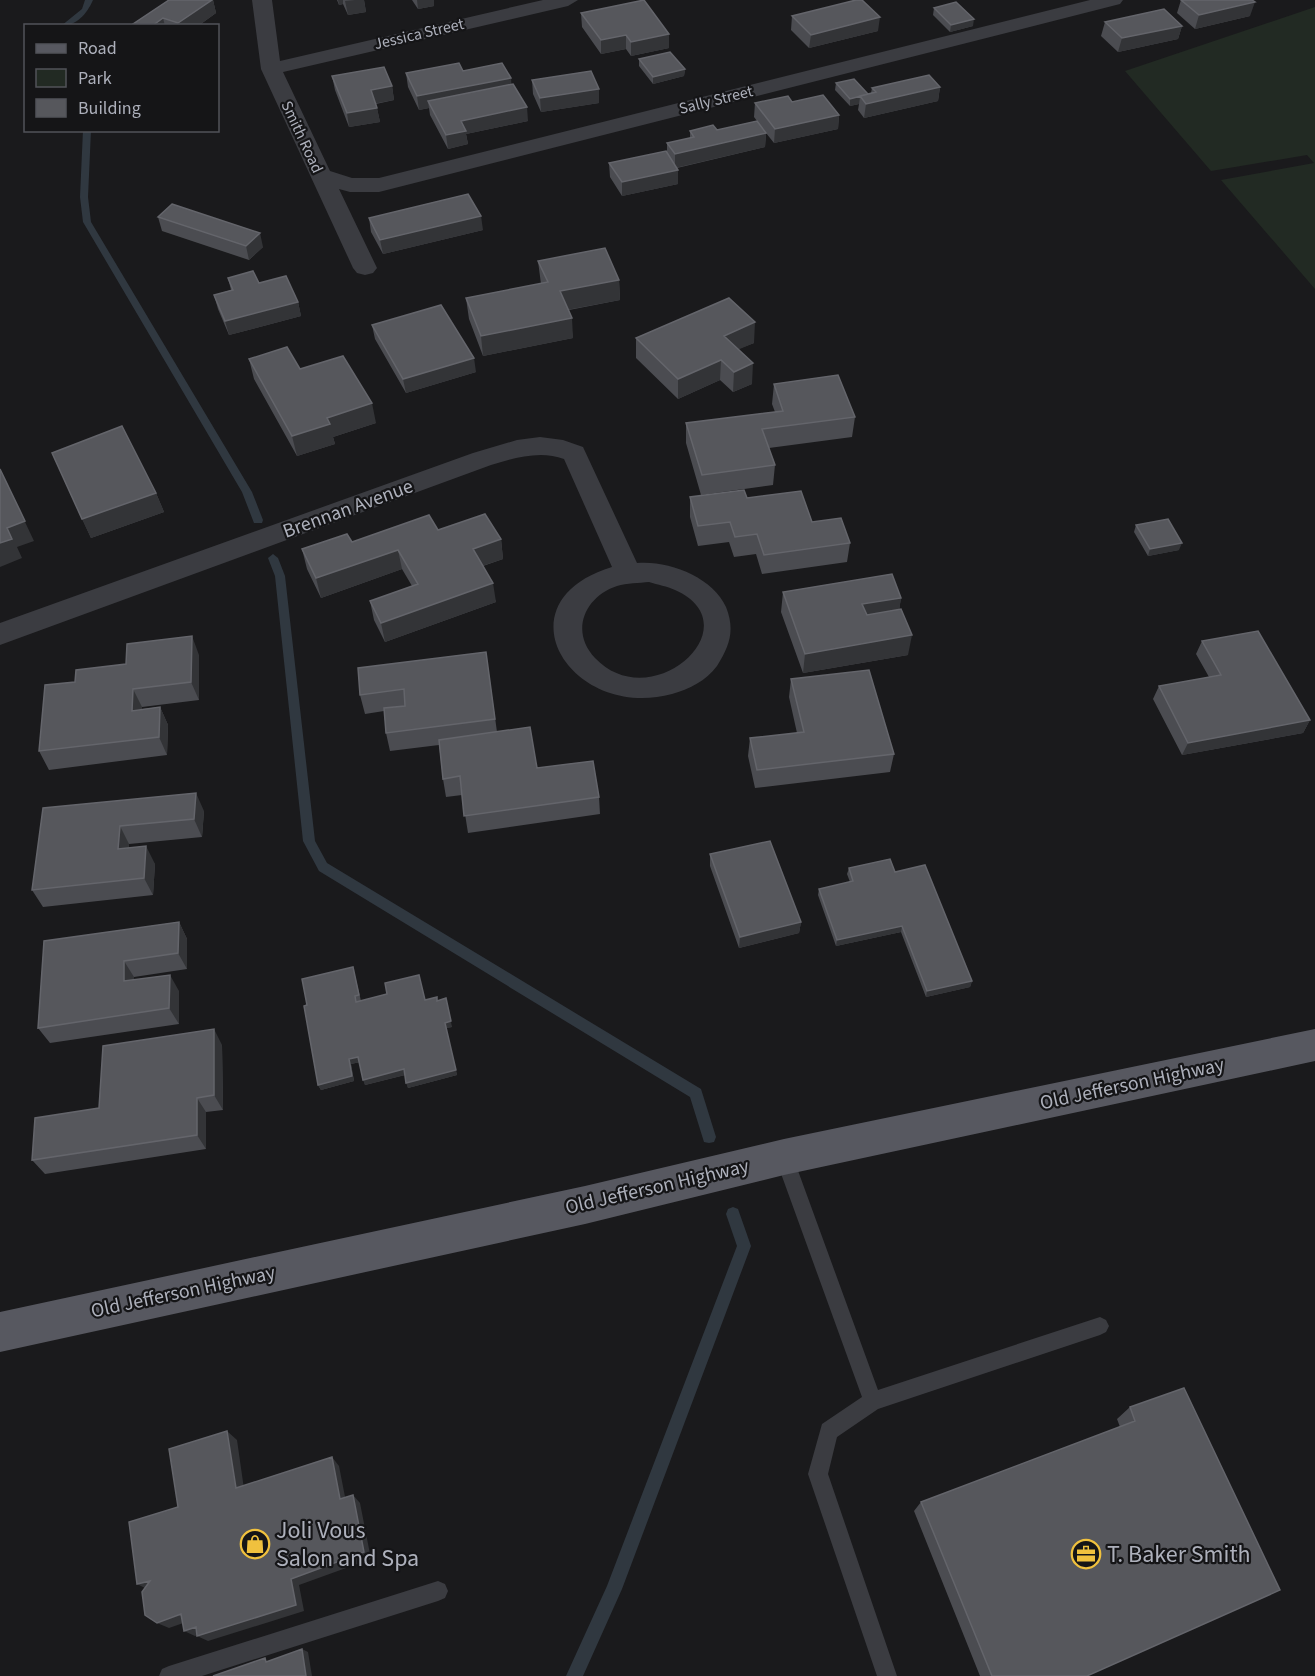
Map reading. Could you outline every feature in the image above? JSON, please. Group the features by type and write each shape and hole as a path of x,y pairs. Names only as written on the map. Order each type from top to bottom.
{"main road":[{"name":"Old Jefferson Highway","path":"0,1332 585,1204 784,1157 1315,1046"}],"street":[{"name":"Smith Road","path":"262,0 271,69 364,268"},
{"name":"Jessica Street","path":"271,69 568,0"},
{"name":"Sally Street","path":"320,175 350,185 379,185 1113,0"},
{"name":"Brennan Avenue","path":"0,634 482,459 508,451 546,445 574,453 628,573"},
{"path":"628,573 670,575 689,583 704,595 714,609 719,625 718,642 710,657 696,671 678,681 638,687 603,679 589,671 578,660 566,634 572,608 593,586 628,573"}],"lane":[{"path":"784,1157 873,1401"},
{"path":"886,1676 818,1474 829,1431 873,1401 1100,1326"},
{"path":"169,1676 438,1591"}],"green space":[{"path":"1315,7 1315,289 1221,180 1314,163 1307,155 1211,171 1125,71"}],"building":[{"path":"169,0 212,0 178,23 163,18 155,24 133,24"},
{"path":"644,0 669,34 631,42 626,35 601,40 581,13"},
{"path":"862,0 880,17 811,35 792,16"},
{"path":"1181,0 1252,0 1255,2 1199,15"},
{"path":"956,2 974,19 951,25 934,8"},
{"path":"1164,9 1182,26 1122,38 1105,22"},
{"path":"670,52 685,69 653,77 639,59"},
{"path":"459,63 463,71 502,63 511,78 417,96 406,73"},
{"path":"384,67 392,86 371,90 377,108 347,113 332,76"},
{"path":"591,71 599,89 540,98 532,80"},
{"path":"929,75 940,87 866,104 860,96 876,92 872,88"},
{"path":"854,79 868,94 850,99 836,83"},
{"path":"513,84 527,107 461,121 466,131 446,135 428,101"},
{"path":"823,95 839,115 775,129 755,103 788,96 792,102"},
{"path":"757,121 766,133 675,154 667,143 694,137 690,131 713,125 717,130"},
{"path":"666,151 678,170 622,182 609,163"},
{"path":"468,194 481,216 380,240 369,218"},
{"path":"172,204 260,233 246,246 158,217"},
{"path":"605,248 619,280 560,291 572,318 481,336 466,298 548,282 538,261"},
{"path":"253,271 259,283 286,276 298,302 225,321 214,295 233,290 228,278"},
{"path":"729,298 755,322 724,336 753,363 734,372 721,360 678,379 636,338"},
{"path":"441,305 474,358 403,379 372,325"},
{"path":"287,347 300,369 343,356 372,403 327,418 330,424 292,436 249,359"},
{"path":"838,375 855,417 762,429 775,465 702,475 686,423 783,411 774,384"},
{"path":"122,426 156,493 82,519 52,453"},
{"path":"0,469 25,521 7,528 12,539 0,543"},
{"path":"744,490 747,498 801,491 812,522 841,518 850,543 764,555 757,534 735,537 730,522 698,526 690,497"},
{"path":"485,514 501,539 473,549 493,583 381,623 370,601 418,584 398,550 316,578 302,549 347,534 352,542 429,515 438,530"},
{"path":"1168,519 1182,543 1150,549 1136,525"},
{"path":"892,574 901,598 862,604 867,615 901,609 912,635 805,654 783,592"},
{"path":"1258,631 1310,720 1188,743 1159,686 1221,675 1202,641"},
{"path":"192,636 191,682 133,689 132,711 160,707 159,737 39,751 45,685 75,682 76,670 126,664 127,644"},
{"path":"486,652 495,719 386,733 384,708 405,706 404,689 360,695 358,668"},
{"path":"869,670 894,754 757,770 750,738 804,732 791,679"},
{"path":"530,727 537,768 593,761 599,797 464,816 460,776 443,779 439,740"},
{"path":"196,793 194,819 120,826 118,849 146,846 144,878 32,890 43,808"},
{"path":"770,841 801,922 740,937 710,854"},
{"path":"890,859 895,872 925,865 972,981 927,991 902,926 837,940 819,889 853,881 849,868"},
{"path":"179,922 178,953 124,961 124,981 170,975 169,1008 38,1028 44,941"},
{"path":"353,967 359,995 355,996 356,1002 387,994 385,983 419,975 425,1000 437,997 437,1001 446,998 451,1021 445,1023 456,1070 406,1083 404,1069 363,1080 358,1057 349,1059 352,1076 318,1085 304,1006 307,1005 302,979"},
{"path":"214,1029 214,1095 197,1098 197,1135 32,1160 35,1118 99,1108 103,1046"},
{"name":"T. Baker Smith","path":"1184,1388 1280,1590 1087,1676 992,1676 921,1502 1135,1421 1130,1407"},
{"name":"Joli Vous Salon and Spa","path":"227,1431 236,1488 332,1457 340,1499 353,1495 364,1552 291,1579 296,1605 197,1636 196,1627 184,1631 181,1614 157,1623 145,1615 142,1592 150,1581 137,1584 129,1522 178,1507 169,1449"},
{"path":"302,1649 306,1676 213,1676 265,1658 266,1662"}],"waterway":[{"path":"67,24 85,10 89,0"},
{"path":"87,132 84,197 87,222 247,492 258,520"},
{"path":"273,558 280,576 309,841 323,867 696,1093 709,1137"},
{"path":"574,1676 614,1589 744,1246 733,1214"}],"place":[{"name":"Joli Vous Salon and Spa","path":"255,1544"},
{"name":"T. Baker Smith","path":"1086,1554"}]}
